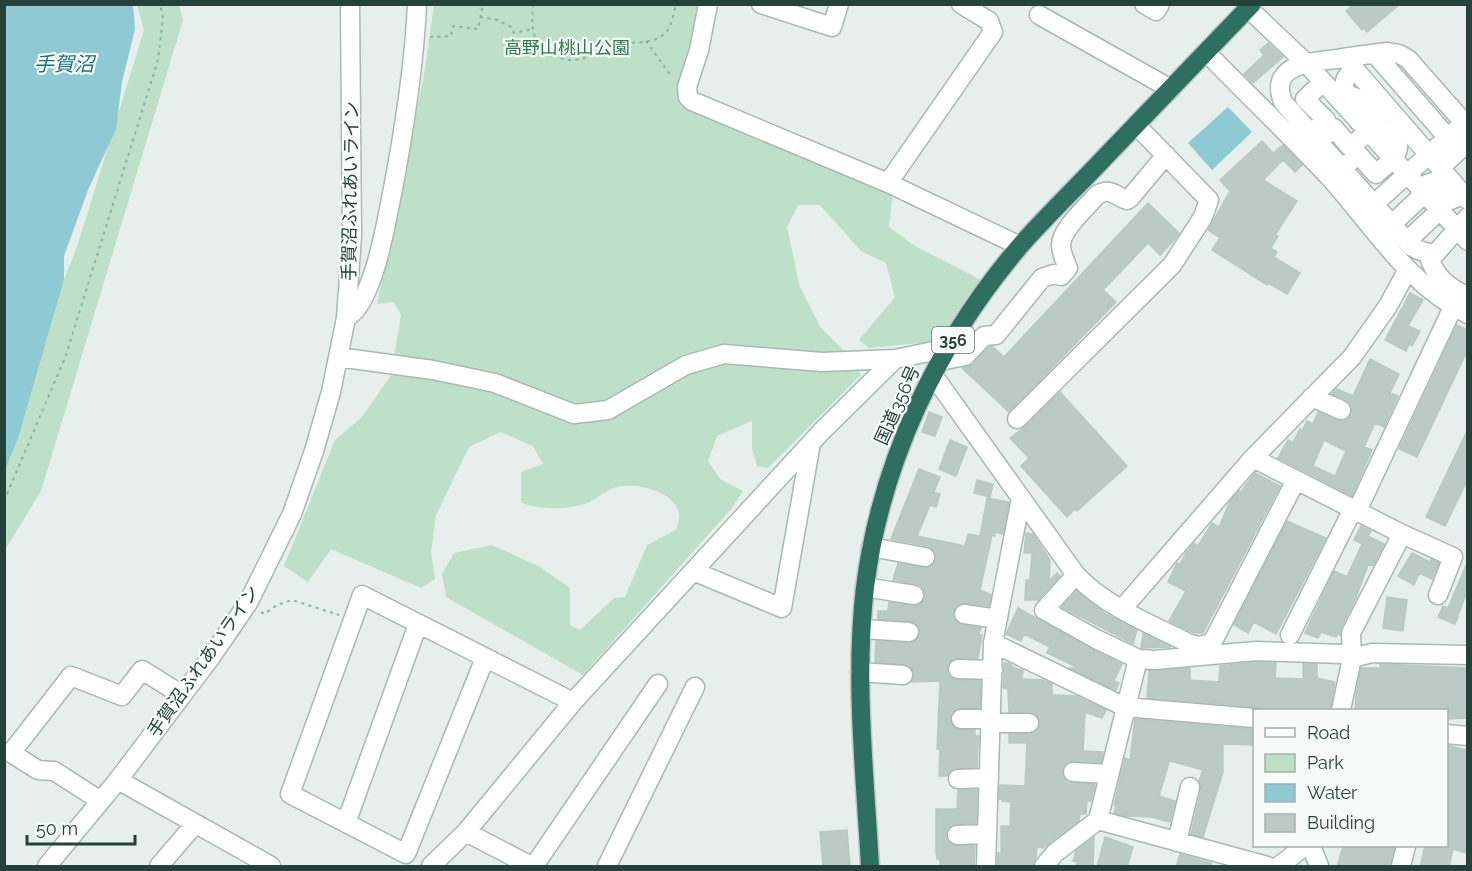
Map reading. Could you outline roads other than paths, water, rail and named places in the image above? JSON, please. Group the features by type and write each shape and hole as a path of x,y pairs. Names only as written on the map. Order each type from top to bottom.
{"highway":[{"name":"国道356号","path":"870,867 860,672 865,587 871,547 886,487 915,410 940,361 982,297 1020,246 1250,6"}],"street":[{"name":"手賀沼ふれあいライン","path":"47,867 118,780 248,603 292,514 331,392 346,318 352,236 351,4"},
{"path":"346,318 357,309 381,246 403,141 416,37 417,4"},
{"path":"708,4 699,50 687,87 688,97 692,101 888,183 1020,246"},
{"path":"762,4 832,27 839,4"},
{"path":"888,183 993,32 988,21 961,4"},
{"path":"1144,4 1156,11 1160,4"},
{"path":"1250,6 1306,63 1323,81 1406,175 1422,192 1440,211 1464,229 1436,253 1428,254 1419,251 1407,241 1283,102 1280,95 1281,86 1287,72 1300,64 1306,63 1350,63 1375,54 1388,52 1399,54 1408,59 1466,125 1456,198 1451,200 1446,197 1441,185 1433,182 1427,184 1422,192 1413,212 1407,241"},
{"path":"1039,15 1171,89"},
{"path":"1206,52 1331,180 1426,289 1463,306"},
{"path":"1375,54 1461,167"},
{"path":"1350,63 1434,161 1461,167"},
{"path":"1315,138 1334,128 1350,147 1364,127 1367,114 1366,103 1351,97 1343,88 1350,63"},
{"path":"1315,138 1326,120 1305,99 1323,81"},
{"path":"1342,169 1358,154 1376,174 1392,159 1400,147 1398,137 1393,132 1380,129 1377,124 1380,112 1387,107"},
{"path":"1017,419 1172,265 1203,217 1209,200 1136,124"},
{"path":"338,357 433,370 495,382 574,414 608,410 686,365 724,354 822,362 895,359 940,361 965,356 984,336 996,335 1042,278 1054,274 1062,276 1068,268 1061,243 1063,234 1097,195 1110,191 1126,200 1130,198 1166,155"},
{"path":"1374,204 1406,175 1434,161 1461,167"},
{"path":"1392,224 1413,212 1440,211"},
{"path":"1428,254 1439,278 1463,306"},
{"path":"1122,609 1253,458 1352,357 1371,331 1408,269"},
{"path":"1290,634 1463,306"},
{"path":"432,867 466,832 573,702 811,443 895,359"},
{"path":"940,361 1021,498 1076,575 1089,588 1122,609 1190,644 1198,646 1212,644 1296,480"},
{"path":"1312,397 1341,410"},
{"path":"693,571 782,608 811,443"},
{"path":"1253,458 1402,534 1453,557 1438,595"},
{"path":"986,867 993,643 1021,498"},
{"path":"1341,709 1353,658 1351,633 1402,534"},
{"path":"871,547 925,557"},
{"path":"1076,575 1044,610 1138,659 1155,660 1256,651 1342,654 1353,658 1372,653 1467,655"},
{"path":"865,587 914,595"},
{"path":"485,658 406,854 290,794 362,595 573,702"},
{"path":"964,614 998,619"},
{"path":"346,823 418,624"},
{"path":"862,629 909,632"},
{"path":"993,643 1125,707 1253,718"},
{"path":"1044,867 1055,854 1098,820 1138,659"},
{"path":"958,669 993,670"},
{"path":"101,801 54,771 38,770 12,753 71,676 122,696 142,670 182,695"},
{"path":"860,672 903,675"},
{"path":"466,832 532,867 658,684"},
{"path":"607,867 695,687"},
{"path":"960,719 1029,723"},
{"path":"1448,734 1467,736"},
{"path":"1073,772 1109,774"},
{"path":"958,779 989,778"},
{"path":"118,780 263,865"},
{"path":"1177,842 1190,787"},
{"path":"1098,820 1267,867"},
{"path":"159,867 195,824"},
{"path":"957,835 987,834"},
{"path":"1279,867 1304,847"},
{"path":"1311,847 1319,867"}],"water":[{"name":"手賀沼","path":"5,4 133,5 135,29 122,82 116,129 88,190 64,256 64,279 19,435 5,470"},
{"path":"1228,107 1252,132 1212,170 1188,143"}],"park label":[{"name":"高野山桃山公園","path":"567,47"}]}
